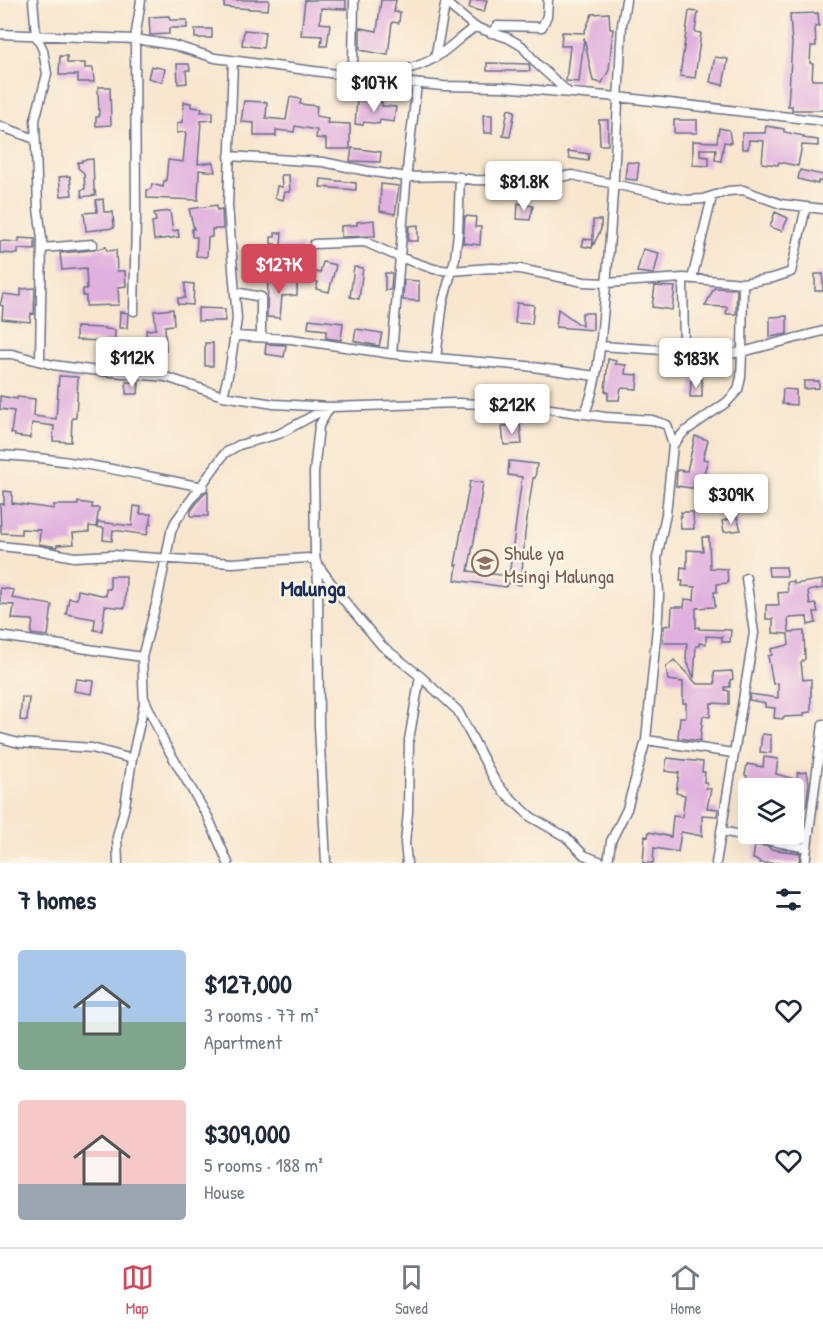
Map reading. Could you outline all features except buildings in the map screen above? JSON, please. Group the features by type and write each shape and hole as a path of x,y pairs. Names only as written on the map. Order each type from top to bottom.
{"street":[{"path":"33,0 36,35 43,50 46,74 43,94 37,108 35,139 42,248 39,361"},
{"path":"135,311 135,39 141,0"},
{"path":"354,0 354,77"},
{"path":"491,33 497,26 542,27 547,16 548,0"},
{"path":"585,413 600,346 614,185 622,25 626,0"},
{"path":"435,58 446,2 476,27 508,38 522,46 537,64 569,93"},
{"path":"354,77 406,70 435,58 476,27"},
{"path":"0,34 135,39 173,45 215,58 354,77 417,84 502,87 618,97 823,121"},
{"path":"223,396 237,319 228,206 233,61"},
{"path":"392,354 411,126 417,84"},
{"path":"0,126 35,139"},
{"path":"230,156 323,162 407,177 535,181 572,175 687,200 711,198 728,191 748,190 771,202 823,209"},
{"path":"436,357 443,302 455,259 460,177"},
{"path":"684,350 687,279 711,198"},
{"path":"314,244 365,242 434,269 451,271 491,268 520,269 584,282 606,283 687,279 743,283 773,278 791,272 806,207"},
{"path":"42,248 93,244"},
{"path":"673,445 684,432 727,402 738,390 741,377 743,283"},
{"path":"235,292 261,297 261,336"},
{"path":"600,346 728,354 823,331"},
{"path":"235,336 261,336 392,354 526,366 595,376"},
{"path":"0,354 12,354 90,370 166,377 223,396 274,404 331,407 458,403 530,406 664,423 669,429 673,445 666,514 657,558 658,617 646,741 627,809 600,862 584,855 562,834 531,817 503,791 494,779 458,711 420,676 382,646 316,562 308,558 232,563 113,555 74,557 0,546"},
{"path":"118,863 117,837 125,806 144,697 142,657 175,522 203,487 222,456 229,450 279,434 331,407"},
{"path":"326,863 319,726 318,582 314,473 319,426 331,407"},
{"path":"0,455 27,456 92,466 203,487"},
{"path":"716,863 754,633 746,578"},
{"path":"0,636 142,657"},
{"path":"407,863 405,843 409,740 420,676"},
{"path":"144,697 165,744 208,817 228,863"},
{"path":"805,863 823,724"},
{"path":"0,738 30,744 92,748 132,759"},
{"path":"646,741 733,753"},
{"path":"721,831 807,848"}],"place":[{"name":"Shule ya Msingi Malunga","path":"485,563"}],"district":[{"name":"Malunga","path":"313,588"}]}
